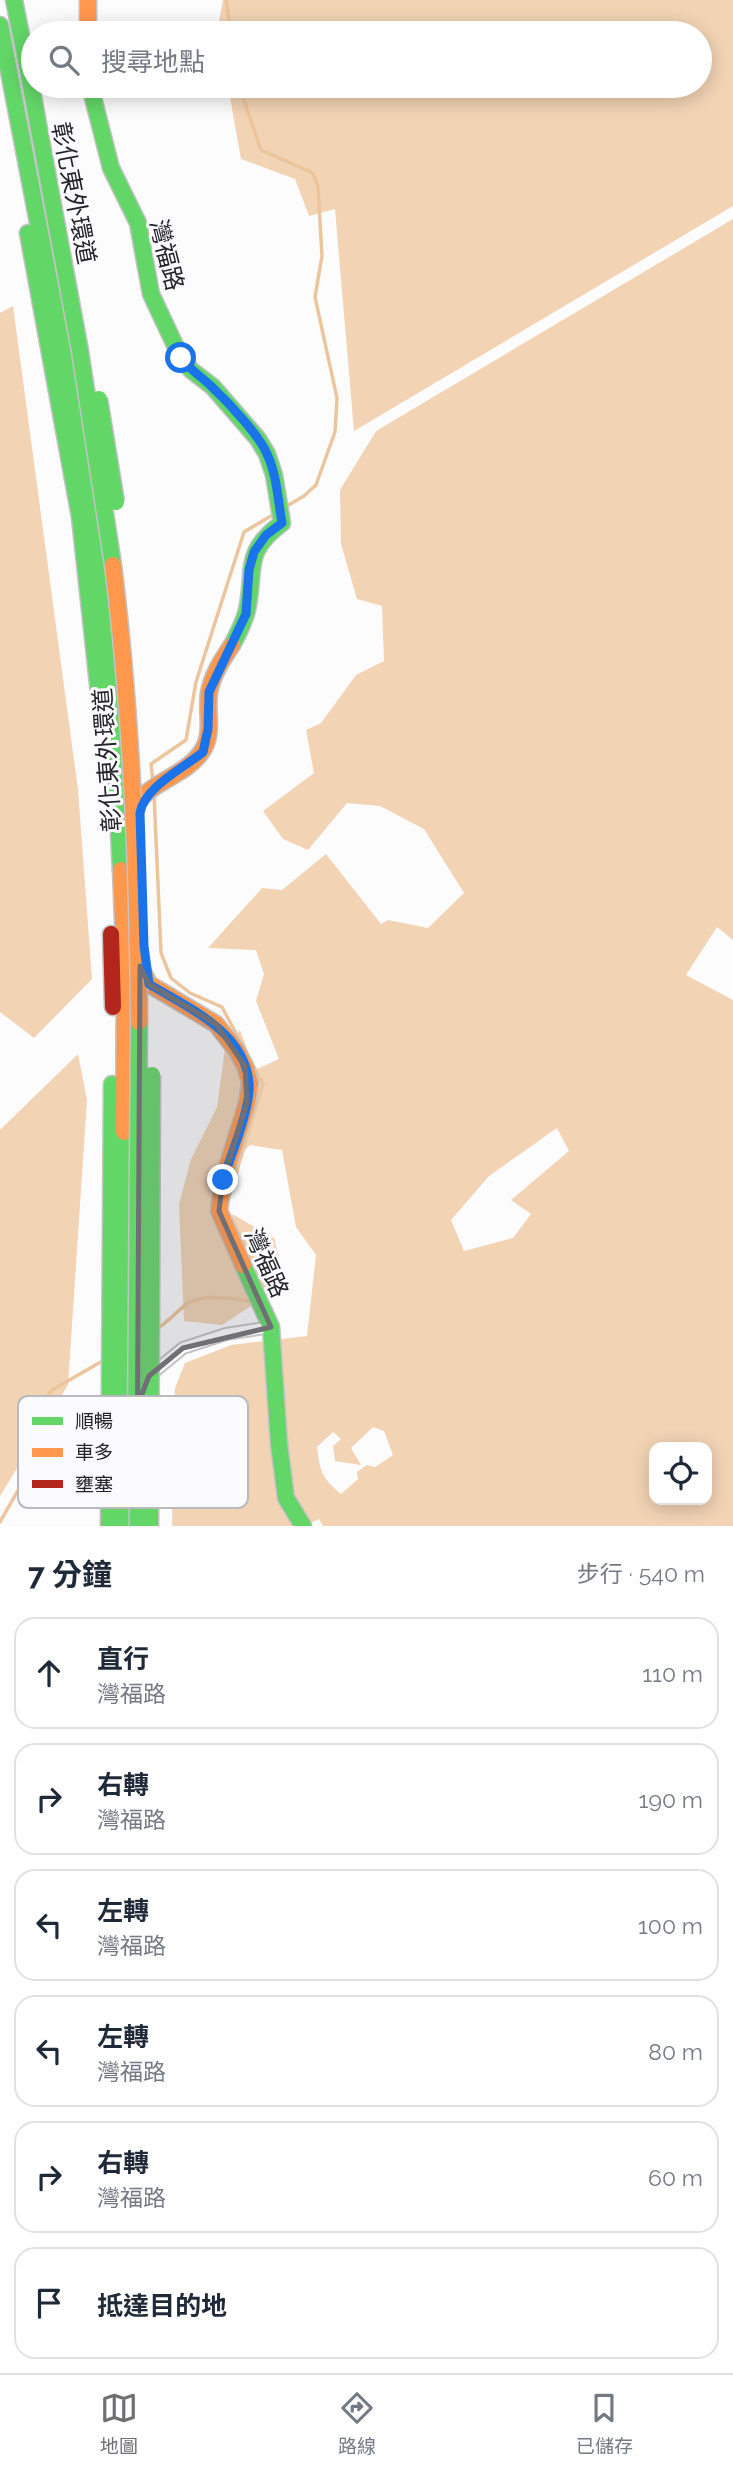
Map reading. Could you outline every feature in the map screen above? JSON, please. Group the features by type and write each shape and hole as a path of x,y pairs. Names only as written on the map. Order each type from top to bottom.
{"main road":[{"name":"彰化東外環道","path":"14,0 21,28"},
{"path":"24,0 28,21"},
{"path":"88,0 88,21"},
{"name":"彰化東外環道","path":"0,25 4,81 84,462 110,666 125,968 123,1396"},
{"path":"4,81 76,492 92,618 106,769 113,1022 110,1396"},
{"name":"彰化東外環道","path":"37,98 106,513 119,613 132,767 140,1009 136,1396"},
{"path":"37,98 111,458 130,611 144,766 152,1021 151,1396"},
{"name":"灣福路","path":"93,98 111,168 138,223 151,294 181,358 191,370 213,387 258,439 267,454 274,475 282,523 266,535 254,552 249,570 246,614 209,692 208,729 203,752 141,798 132,809 128,833 132,951 149,984 216,1024 237,1051 250,1083 247,1103 223,1180 219,1211 271,1327"},
{"path":"271,1327 279,1444 286,1498 303,1526"},
{"path":"109,1508 109,1526"},
{"name":"彰化東外環道","path":"122,1508 122,1526"},
{"name":"彰化東外環道","path":"136,1508 136,1526"},
{"path":"150,1508 150,1526"}],"street":[{"name":"灣福路","path":"141,1396 149,1376 183,1348 226,1334 271,1327"},
{"name":"灣福路","path":"136,1526 137,1508"}],"highlighted area":[{"path":"140,966 149,984 216,1024 245,1066 247,1103 223,1180 219,1211 271,1327 183,1348 149,1376 140,1399 137,1497"}],"shaded area":[{"path":"223,0 733,0 733,206 354,431 335,209 309,216 295,179 241,159 230,98 712,98 712,21 219,21"},
{"path":"733,219 733,940 717,927 686,975 733,1000 733,1526 323,1526 319,1519 305,1526 172,1526 172,1508 248,1508 248,1396 175,1396 175,1388 185,1363 231,1345 307,1336 316,1255 296,1227 282,1150 250,1145 216,1179 213,1215 234,1215 274,1238 279,1257 254,1304 222,1325 184,1321 179,1204 191,1159 217,1107 225,1048 240,1030 255,1070 279,1059 256,1001 264,974 256,950 208,948 262,888 282,890 326,854 381,924 388,920 428,928 464,893 424,829 380,806 347,803 308,850 283,839 263,811 314,773 306,730 321,723 356,675 384,661 382,606 357,599 341,544 340,490 376,431","holes":["557,1128 569,1151 511,1200 531,1214 513,1238 464,1251 451,1220 489,1176","373,1427 384,1431 393,1455 375,1467 367,1465 357,1472 358,1479 341,1494 323,1474 317,1447 333,1432 341,1439 333,1446 335,1461 361,1465 351,1448"]},
{"path":"13,306 78,790 92,979 34,1038 0,1012 0,313"},
{"path":"78,1054 87,1100 68,1385 61,1396 18,1396 18,1467 0,1496 0,1130"}],"waterway":[{"path":"226,0 229,21"},
{"path":"243,98 261,150 313,173 318,187 322,256 315,297 337,398 335,432 316,485 285,507"},
{"path":"153,782 151,764 186,740 196,682 244,532 276,513"},
{"path":"154,793 161,953 171,978 190,993 222,1007 263,1084 228,1200"},
{"path":"227,1210 263,1282 265,1290 261,1293"},
{"path":"158,1328 194,1300 218,1298 249,1301 254,1297"},
{"path":"48,1396 52,1390 106,1359"},
{"path":"0,1522 18,1490"}],"traffic: fast":[{"path":"14,0 21,35"},
{"path":"0,25 84,462 110,666 121,870"},
{"path":"33,98 80,351 113,565"},
{"path":"93,98 111,168 138,223 151,294 181,358 191,370 213,387 258,439 267,454 274,475 282,523 261,543 256,553 247,610 232,645"},
{"path":"28,233 80,517 102,721"},
{"path":"99,399 116,502"},
{"path":"136,1396 139,1022"},
{"path":"151,1396 152,1075"},
{"path":"110,1396 112,1084"},
{"path":"123,1396 124,1132"},
{"path":"243,1265 271,1327 279,1444 286,1498 303,1526"},
{"path":"109,1508 109,1526"},
{"path":"122,1508 122,1526"},
{"path":"138,1508 138,1526"},
{"path":"150,1508 150,1526"}],"traffic: slow":[{"path":"88,0 88,21"},
{"path":"113,565 133,793 139,1022"},
{"path":"131,814 145,794 185,768 202,751 209,730 210,686 232,645"},
{"path":"121,870 125,968 124,1132"},
{"path":"139,964 149,984 216,1024 245,1066 250,1083 247,1103 223,1180 219,1211 243,1265"}],"traffic: jam":[{"path":"111,934 113,1007"}],"route":[{"path":"181,358 191,370 213,387 258,439 267,454 274,475 282,523 266,535 254,552 249,570 246,614 209,692 208,729 203,752 164,780 142,804 140,813 144,946 149,984 216,1024 237,1051 250,1083 247,1103 223,1180"}]}
